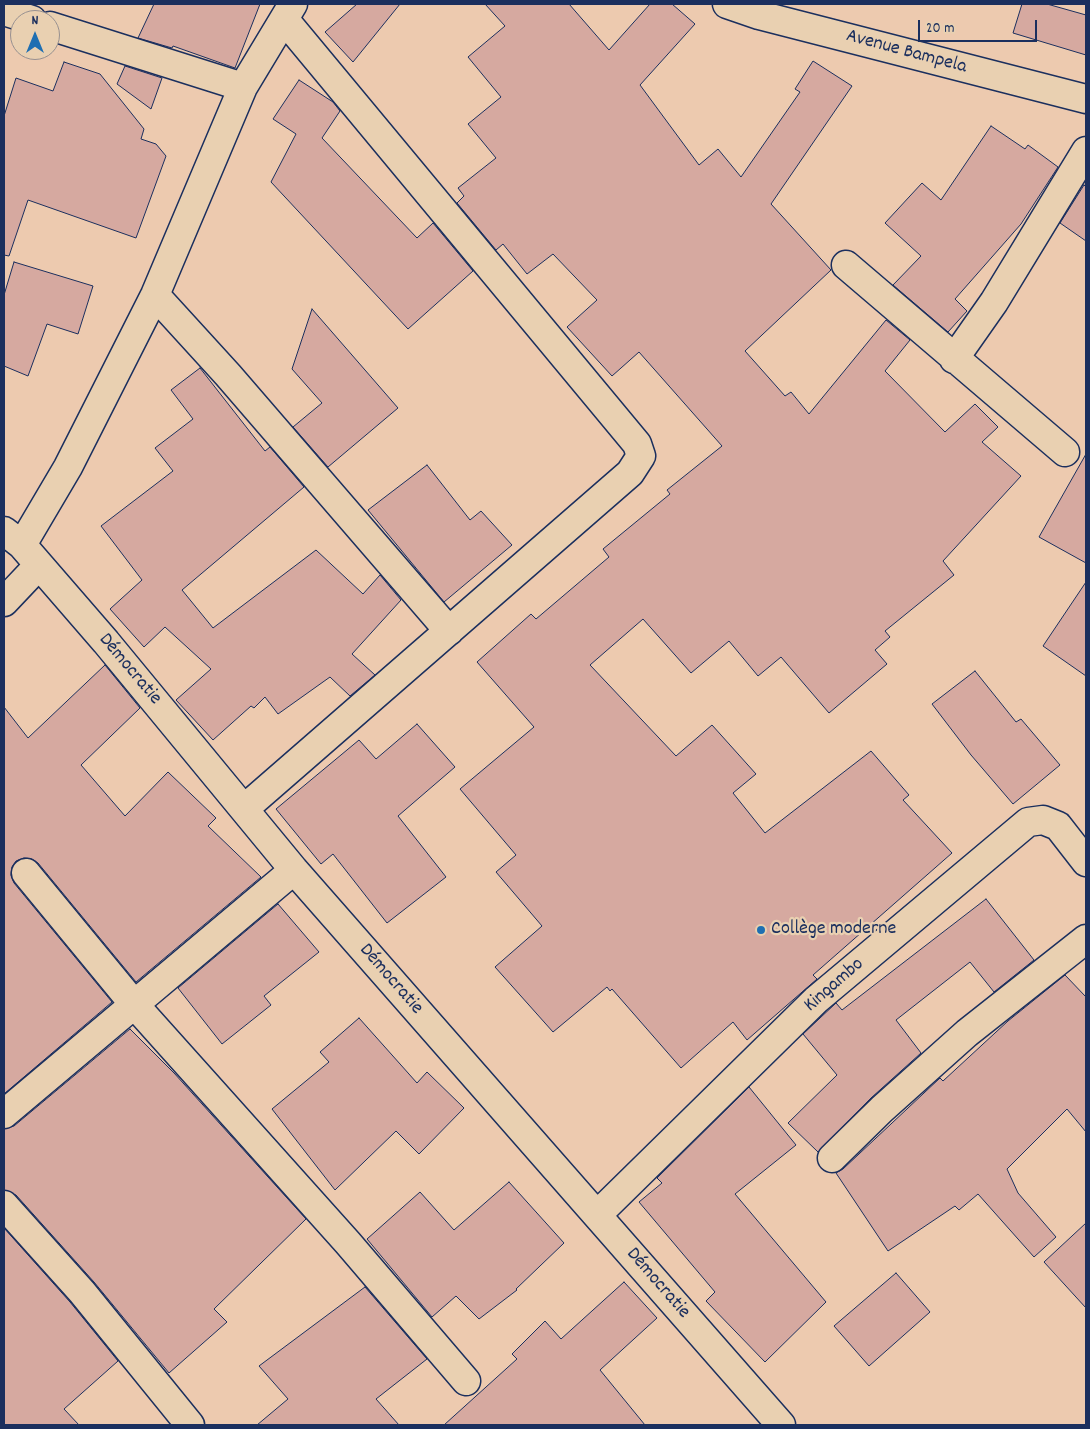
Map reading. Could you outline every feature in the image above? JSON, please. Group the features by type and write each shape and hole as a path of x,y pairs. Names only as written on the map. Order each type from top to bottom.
{"street":[{"name":"Avenue Bampela","path":"727,4 759,15 1086,100"},
{"path":"4,602 22,547 68,467 155,295 243,87 289,12 637,444 641,456 630,473 244,809"},
{"path":"60,29 243,87"},
{"path":"954,359 994,302 1086,151"},
{"path":"846,265 1065,452"},
{"path":"155,295 228,375 449,632"},
{"name":"Démocratie","path":"22,547 112,649 294,870 781,1425"},
{"name":"Kingambo","path":"597,1215 816,1000 1028,822 1043,820 1058,826 1086,862"},
{"path":"4,1114 294,870"},
{"path":"26,873 133,1004 348,1243 466,1381"},
{"path":"832,1158 882,1109 953,1046 1086,939"},
{"path":"4,1205 82,1292 190,1425"}],"building":[{"path":"154,4 260,4 235,68 173,46 172,48 138,38"},
{"path":"357,4 400,4 353,62 325,32"},
{"path":"485,4 569,4 609,50 650,4 672,4 695,24 640,85 699,165 718,149 741,177 800,92 795,89 813,61 852,86 771,204 831,270 745,351 785,396 791,392 809,414 886,320 910,340 885,371 945,432 975,404 998,427 982,442 1021,476 943,561 954,575 885,631 890,637 875,650 887,664 829,713 781,657 758,676 729,641 691,673 643,619 590,665 676,756 712,725 756,774 733,793 765,833 871,751 909,795 903,800 952,853 813,975 817,979 747,1040 733,1022 681,1068 612,989 610,991 607,987 553,1032 495,967 542,926 496,872 516,855 460,789 534,727 477,662 531,614 536,619 609,557 603,549 670,494 667,490 722,446 639,352 612,376 567,327 597,300 553,254 527,274 503,244 496,250 457,203 464,196 458,188 496,158 468,124 501,97 468,57 505,26"},
{"path":"1022,4 1047,4 1086,15 1086,55 1013,33"},
{"path":"64,62 100,74 144,129 141,139 156,144 166,156 136,238 28,200 9,256 4,255 4,116 16,78 53,91"},
{"path":"125,66 162,78 151,109 117,84"},
{"path":"299,80 333,102 340,111 322,138 417,238 433,223 473,271 408,329 271,182 296,134 273,119"},
{"path":"991,126 1025,149 1028,145 1058,167 1021,224 955,299 967,311 948,332 893,285 921,256 885,223 922,183 941,200"},
{"path":"1084,185 1086,187 1086,241 1060,223"},
{"path":"14,262 93,286 78,334 47,324 28,376 4,366 4,295"},
{"path":"312,309 398,408 328,467 293,427 322,403 292,369"},
{"path":"200,368 265,451 270,447 304,487 182,590 213,628 316,550 363,594 380,575 401,600 352,654 375,675 350,696 330,677 278,714 265,697 254,708 251,706 213,740 176,700 211,669 165,627 144,647 110,609 142,580 101,526 173,471 155,448 193,419 171,390"},
{"path":"1086,454 1086,563 1039,537"},
{"path":"427,465 470,520 481,511 512,545 444,602 368,510"},
{"path":"1086,582 1086,676 1043,646"},
{"path":"105,665 140,708 81,765 125,816 168,772 216,818 208,826 261,877 136,982 38,863 32,859 24,858 16,861 12,867 11,875 14,883 112,1002 4,1094 4,707 28,738"},
{"path":"975,671 1016,722 1021,719 1060,765 1013,804 971,755 932,704"},
{"path":"417,724 455,767 398,816 446,877 387,923 333,854 321,864 276,809 359,740 376,759"},
{"path":"986,899 1034,960 994,992 970,962 896,1020 921,1053 871,1098 818,1152 788,1123 837,1075 803,1034 836,1003 842,1010"},
{"path":"278,904 319,952 264,996 271,1005 222,1044 178,988"},
{"path":"1065,975 1086,997 1086,1132 1067,1109 1007,1169 1018,1193 1056,1237 1034,1257 978,1194 959,1210 955,1206 888,1251 836,1173 843,1169 940,1078 943,1081 1008,1021"},
{"path":"359,1018 417,1083 427,1072 464,1108 419,1154 396,1131 335,1190 272,1109 329,1062 320,1052"},
{"path":"130,1029 174,1073 306,1219 214,1309 227,1322 169,1373 94,1282 16,1195 4,1190 4,1129 14,1126"},
{"path":"749,1087 796,1145 735,1194 826,1302 765,1362 706,1301 715,1292 639,1202 662,1183 657,1178"},
{"path":"509,1182 564,1243 517,1290 479,1319 456,1296 432,1317 367,1239 420,1192 454,1230"},
{"path":"1086,1223 1086,1308 1044,1262"},
{"path":"4,1228 70,1302 118,1361 64,1409 79,1425 4,1425"},
{"path":"896,1273 930,1312 869,1366 834,1326"},
{"path":"624,1282 657,1318 600,1370 645,1425 444,1425 517,1359 512,1354 545,1321 561,1339"},
{"path":"365,1287 427,1359 376,1399 399,1425 257,1425 288,1399 259,1366"}],"place":[{"name":"Collège moderne","path":"761,930"}]}
